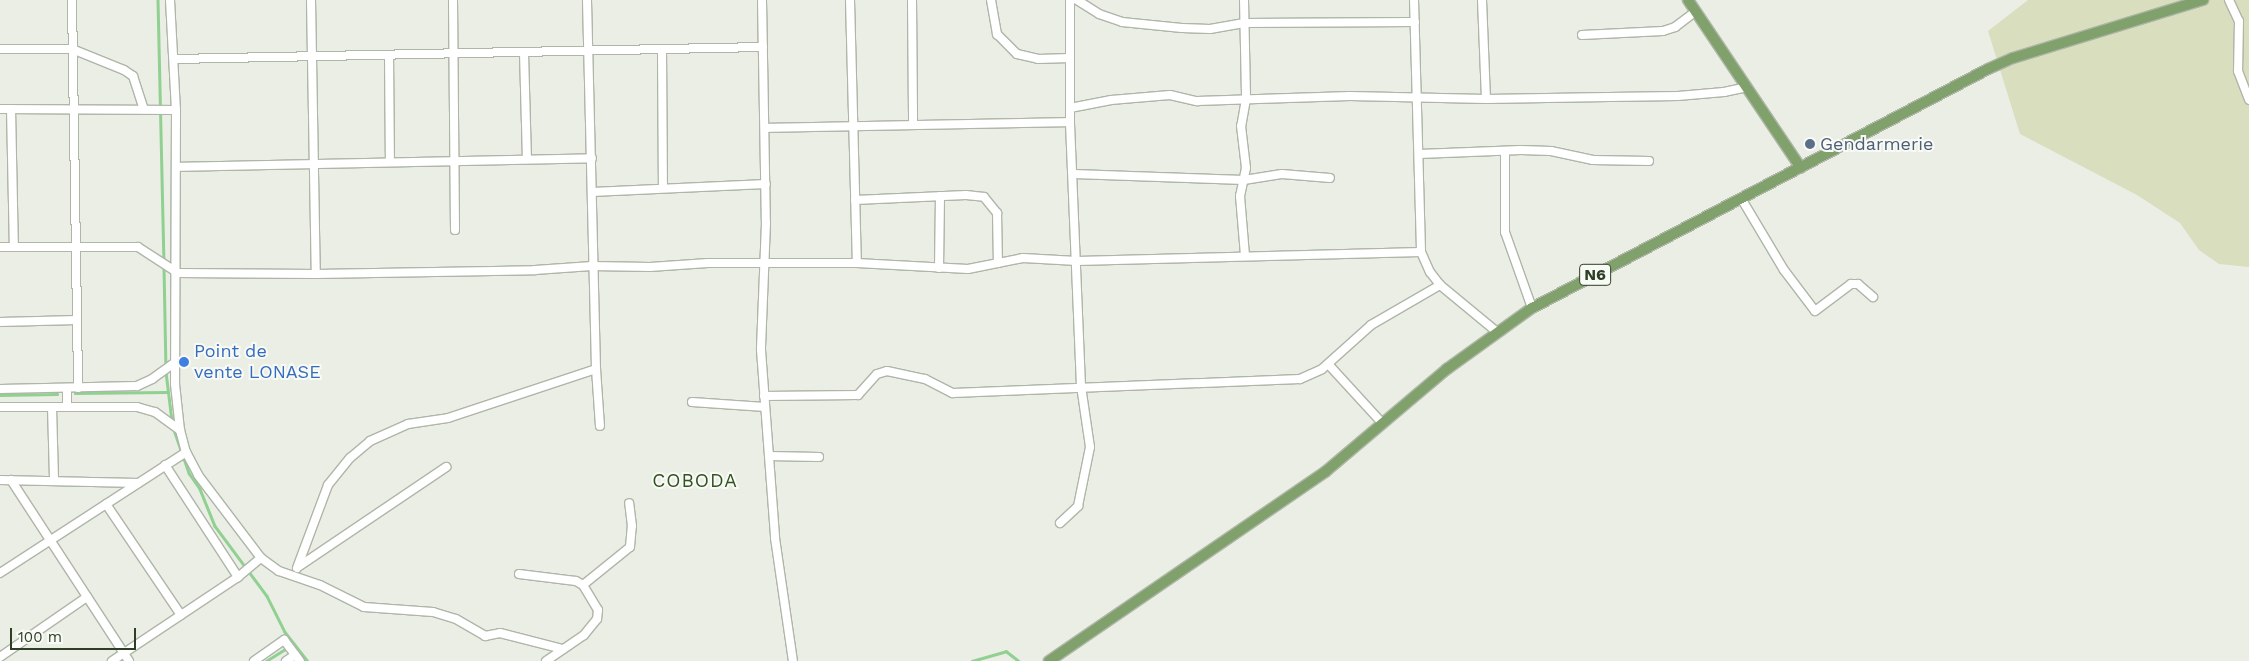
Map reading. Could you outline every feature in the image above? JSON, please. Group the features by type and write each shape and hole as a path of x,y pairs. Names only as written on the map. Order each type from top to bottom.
{"main road":[{"path":"1688,0 1801,168"},
{"name":"N6","path":"1051,661 1326,472 1447,368 1532,308 2003,62 2202,0"}],"street":[{"path":"72,0 78,388"},
{"path":"170,0 175,58 176,110 178,273 175,362 180,430 186,452 198,475 261,558 289,576 320,585 364,607 432,612 456,619 485,636 500,632 563,649"},
{"path":"311,0 316,274"},
{"path":"453,0 455,230"},
{"path":"587,0 592,158 592,266 600,426"},
{"path":"762,0 766,184 765,263 761,334 764,396 782,604 793,661"},
{"path":"850,0 857,263"},
{"path":"912,0 913,124"},
{"path":"991,0 997,34 1017,54 1038,59 1070,58"},
{"path":"1060,523 1076,511 1090,455 1081,386 1074,174 1070,122 1070,0"},
{"path":"1077,0 1099,14 1122,22 1210,29 1245,23 1415,22"},
{"path":"1244,0 1246,99 1241,126 1246,160 1240,196 1245,256"},
{"path":"1414,0 1421,252 1430,272 1440,285 1497,332"},
{"path":"1482,0 1486,99"},
{"path":"2229,0 2239,21 2238,71 2249,100"},
{"path":"1582,35 1663,31 1675,27 1696,11"},
{"path":"175,58 588,52 763,47"},
{"path":"0,49 72,49 129,72 144,109"},
{"path":"662,50 663,188"},
{"path":"524,53 527,159"},
{"path":"389,55 390,161"},
{"path":"1070,108 1111,100 1170,95 1197,101 1350,96 1486,99 1686,95 1747,87"},
{"path":"0,109 176,110"},
{"path":"11,109 14,247"},
{"path":"765,128 1070,122"},
{"path":"1505,151 1505,232 1532,308"},
{"path":"1419,154 1551,151 1593,160 1649,161"},
{"path":"176,167 313,162 592,158"},
{"path":"1074,174 1244,180 1282,174 1330,178"},
{"path":"592,192 766,184"},
{"path":"855,200 940,196 984,198 992,204 997,213 998,263"},
{"path":"939,268 940,196"},
{"path":"1741,198 1784,270 1815,311 1851,284 1858,284 1873,297"},
{"path":"0,247 138,247 178,273 316,274 765,263 857,263 968,269 1023,258 1077,261 1421,252"},
{"path":"764,396 858,395 877,374 887,370 925,379 953,393 1021,393 1081,386 1141,387 1186,381 1300,378 1316,373 1371,325 1440,285"},
{"path":"0,322 77,320"},
{"path":"0,389 137,386 152,379 175,362"},
{"path":"1328,364 1383,424"},
{"path":"297,568 328,485 350,458 370,441 408,424 448,418 596,369"},
{"path":"67,388 67,406"},
{"path":"692,402 765,406"},
{"path":"0,407 67,406 147,409 180,430"},
{"path":"52,407 54,479"},
{"path":"0,573 186,452"},
{"path":"770,456 819,457"},
{"path":"166,465 238,577"},
{"path":"289,576 297,568 446,467"},
{"path":"0,480 54,479 139,483"},
{"path":"11,480 129,661"},
{"path":"583,585 630,547 632,526 629,503"},
{"path":"106,504 180,615"},
{"path":"112,661 238,577 261,558"},
{"path":"519,574 566,579 583,585 598,610 597,619 584,635 546,661"},
{"path":"0,656 87,597"},
{"path":"254,661 284,640 298,658 286,661"}],"green space":[{"path":"2028,0 2249,0 2249,267 2219,264 2199,250 2180,223 2137,195 2020,134 1988,31"}],"waterway":[{"path":"158,0 164,262"},
{"path":"164,267 166,367"},
{"path":"166,372 172,421"},
{"path":"75,393 167,392"},
{"path":"0,395 57,394"},
{"path":"173,427 189,473 200,489 215,526 267,596 285,632 308,661"},
{"path":"266,661 288,647"},
{"path":"972,661 1006,651 1019,661"}],"place":[{"name":"Gendarmerie","path":"1810,144"},
{"name":"Point de vente LONASE","path":"184,362"}],"district":[{"name":"COBODA","path":"695,481"}]}
